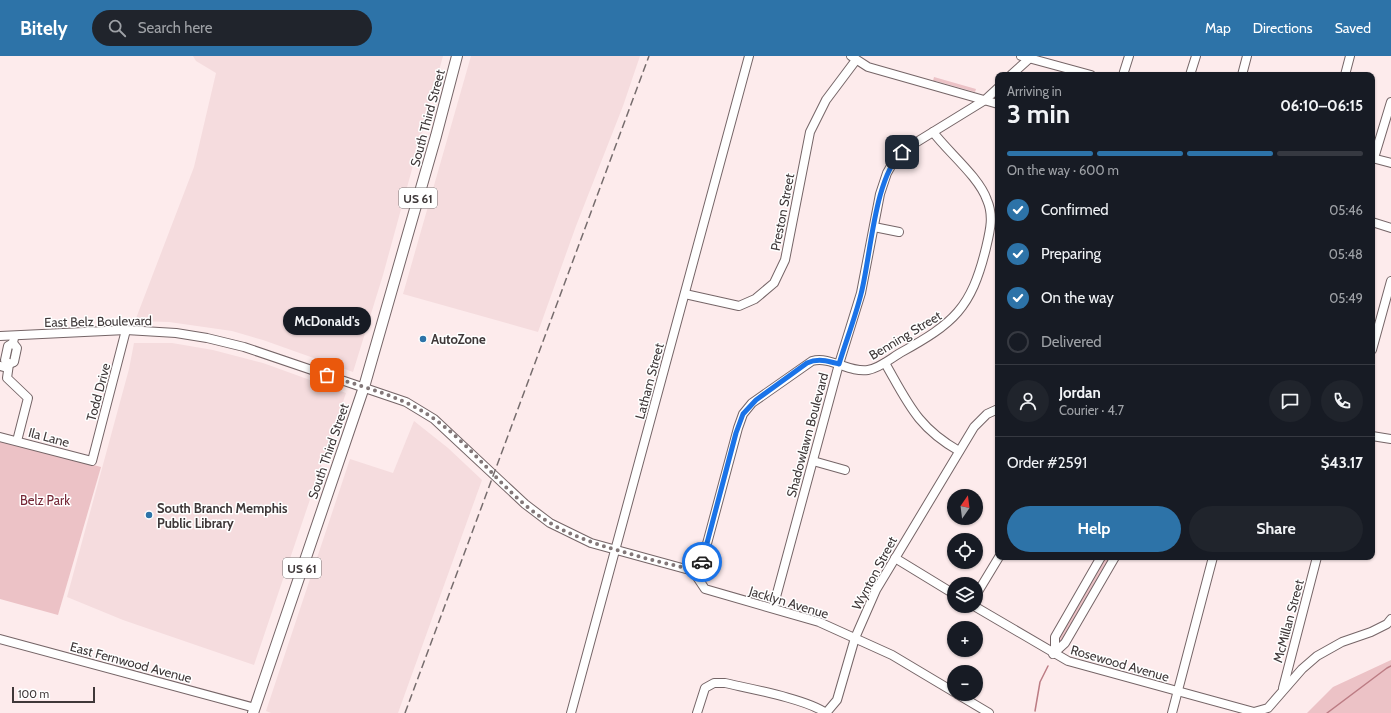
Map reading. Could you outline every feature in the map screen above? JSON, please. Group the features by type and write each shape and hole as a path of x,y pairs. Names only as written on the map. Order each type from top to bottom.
{"main road":[{"name":"South Third Street","path":"254,710 364,387 434,144 457,56"}],"street":[{"name":"Latham Street","path":"571,713 749,56"},
{"path":"1021,56 1031,57 1081,72"},
{"path":"1124,72 1129,56"},
{"path":"1191,72 1196,56"},
{"path":"1243,72 1247,56"},
{"path":"1346,72 1350,56"},
{"path":"1014,72 1031,57"},
{"name":"Preston Street","path":"685,294 739,306 755,299 774,283 785,260 810,132 826,100 853,58"},
{"path":"853,58 868,68 995,103"},
{"name":"Shadowlawn Boulevard","path":"773,608 839,364 861,293 882,185 892,164 907,148 985,100 995,91"},
{"path":"1375,152 1391,102"},
{"name":"Benning Street","path":"696,573 700,566 738,428 746,410 756,400 807,363 815,360 823,360 865,370 885,363 941,329 958,314 970,297 978,280 990,229 990,210 982,189 933,132"},
{"path":"1375,159 1391,163"},
{"path":"1375,223 1391,228"},
{"path":"874,227 899,232"},
{"path":"1375,339 1391,281"},
{"name":"East Belz Boulevard","path":"0,336 14,339 126,330 176,333 237,345 364,387 406,402 434,418 525,504 550,523 579,538 615,550"},
{"name":"Todd Drive","path":"92,460 126,330"},
{"path":"14,339 17,348 14,362 5,366 7,378 28,398 17,441"},
{"path":"885,363 920,421 934,435 959,451"},
{"name":"Wynton Street","path":"826,713 837,700 855,638 874,592 974,427 983,418 995,411"},
{"path":"1375,436 1391,439"},
{"name":"Ila Lane","path":"0,437 92,460"},
{"path":"813,461 845,470"},
{"path":"615,550 696,573"},
{"path":"895,558 947,590"},
{"path":"983,583 997,560"},
{"path":"1054,652 1055,637 1099,560"},
{"path":"1054,652 1065,643 1113,560"},
{"path":"1172,713 1212,560"},
{"name":"McMillan Street","path":"1282,691 1316,560"},
{"name":"Jacklyn Avenue","path":"696,573 700,584 705,589 818,622 892,655 947,688"},
{"name":"Rosewood Avenue","path":"983,611 1073,662 1177,692 1254,712 1268,708 1302,669 1317,656 1342,642 1371,632 1387,624 1391,619"},
{"name":"East Fernwood Avenue","path":"0,638 254,710"},
{"path":"697,713 705,688 714,683 725,682 797,701 819,708 826,713"},
{"path":"969,701 989,713"}],"shaded area":[{"path":"193,56 443,56 383,275 353,372 263,340 232,331 169,322 135,321 194,167 216,73 196,61"},
{"path":"471,56 640,56 623,106 576,226 538,332 403,294"},
{"path":"134,343 172,343 213,350 263,363 346,393 254,665 123,620 67,597 129,369"},
{"path":"414,421 448,448 482,480 398,713 271,713 266,711 350,459 393,473"}],"green space":[{"path":"934,77 976,89 975,92 933,81"},
{"name":"Belz Park","path":"0,440 101,467 58,615 0,599"},
{"path":"1102,560 1110,560 1063,641 1059,642 1057,640"},
{"path":"1391,660 1391,713 1307,713 1333,687"}],"waterway":[{"path":"1035,711 1040,682 1048,666"},
{"path":"1327,713 1391,666"}],"railway":[{"path":"405,713 649,56"}],"way so far":[{"path":"327,375 406,402 434,418 458,439 525,504 550,523 579,538 591,543 696,573 702,562"}],"place":[{"name":"AutoZone","path":"423,339"},
{"name":"McDonald's","path":"327,375"},
{"name":"South Branch Memphis Public Library","path":"149,515"}],"route":[{"path":"702,562 736,433 741,418 746,410 752,403 807,363 815,360 823,360 839,364 861,293 882,185 892,164 902,152"}]}
